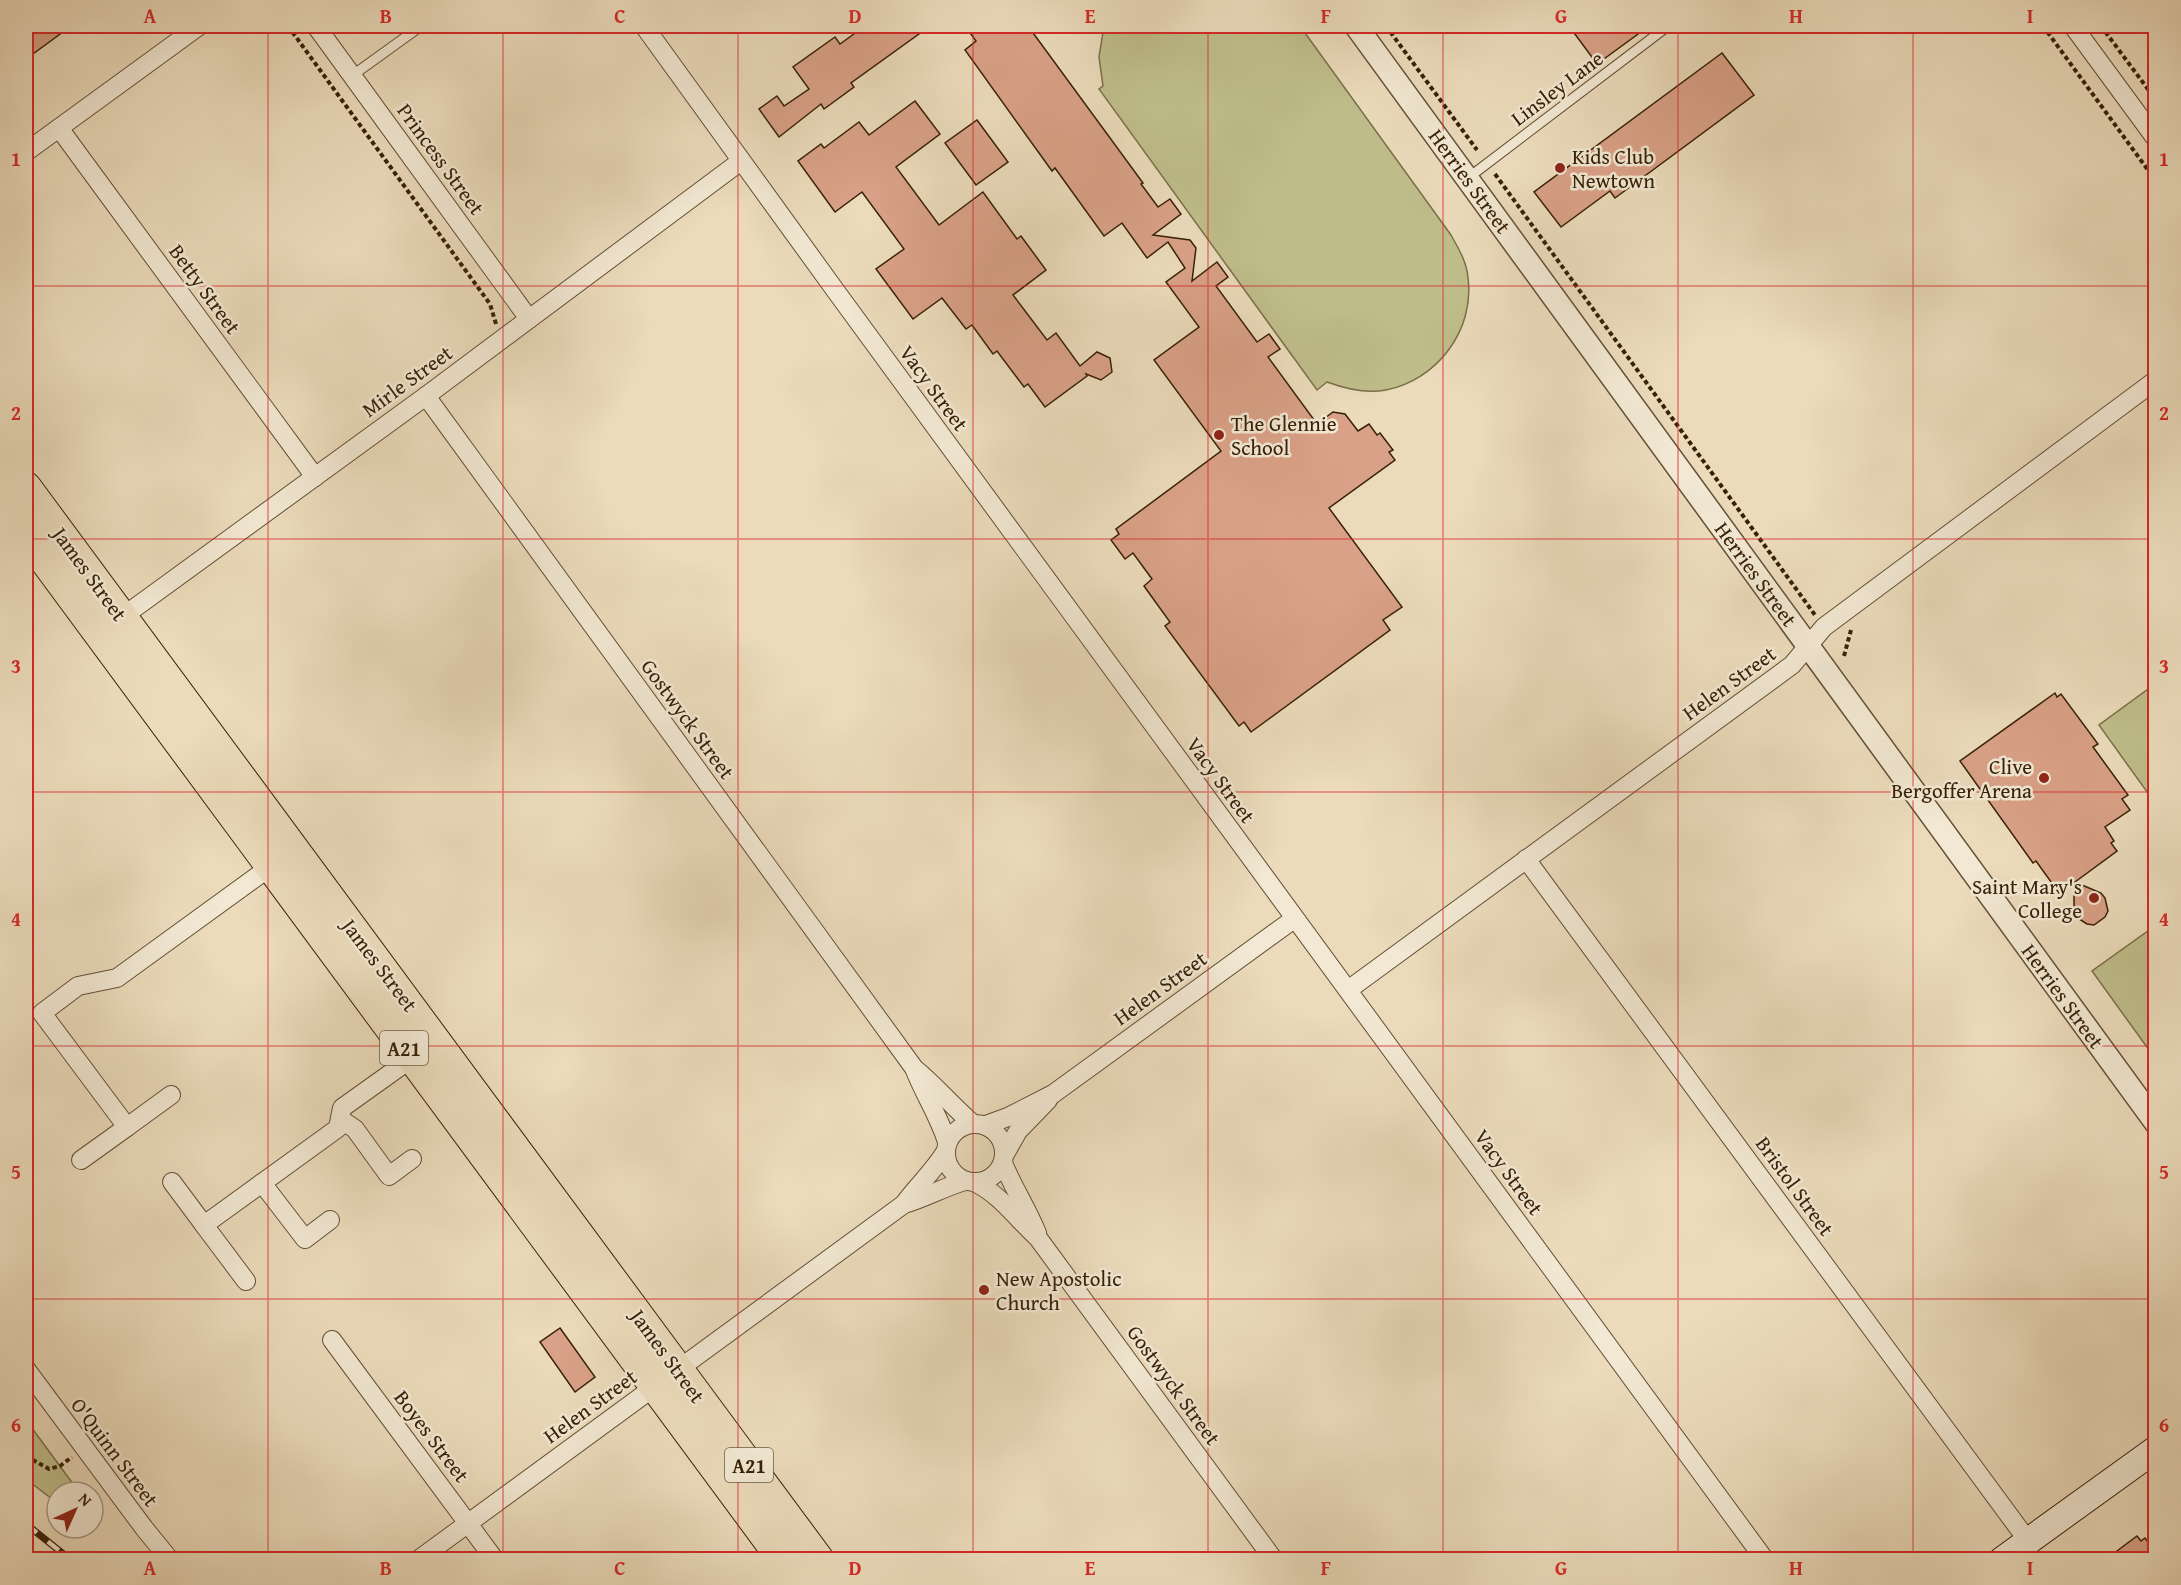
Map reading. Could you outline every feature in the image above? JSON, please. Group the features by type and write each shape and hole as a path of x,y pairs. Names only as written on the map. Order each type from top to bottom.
{"highway":[{"name":"James Street","path":"26,487 110,626 270,867 412,1058 667,1379 819,1560"},
{"name":"James Street","path":"26,536 110,626 667,1379 783,1560"}],"main road":[{"path":"2002,1560 2156,1449"}],"street":[{"path":"26,152 199,26"},
{"name":"Princess Street","path":"316,26 529,319"},
{"name":"Vacy Street","path":"644,26 1294,919 1765,1560"},
{"name":"Herries Street","path":"1356,26 2156,1123"},
{"path":"2073,26 2156,139"},
{"name":"Betty Street","path":"59,128 315,477"},
{"name":"Mirle Street","path":"110,626 426,396 741,161"},
{"name":"Helen Street","path":"1348,990 1792,664 1824,627 2156,380"},
{"name":"Gostwyck Street","path":"426,396 914,1068 932,1083 955,1108 979,1124"},
{"name":"Bristol Street","path":"1526,859 2028,1541"},
{"path":"127,1127 42,1013 78,986 117,978 270,867"},
{"name":"Helen Street","path":"979,1124 1008,1117 1053,1094 1294,919"},
{"path":"204,1225 338,1128 342,1108 412,1058"},
{"name":"Gostwyck Street","path":"914,1068 922,1089 940,1119 946,1146"},
{"name":"Helen Street","path":"1004,1159 1018,1131 1038,1113 1053,1094"},
{"path":"81,1160 171,1095"},
{"path":"340,1119 355,1129 389,1176 412,1159"},
{"path":"979,1124 1000,1137 1004,1159 992,1177 983,1181 969,1181 957,1176 951,1169 946,1160 946,1146 960,1127 979,1124"},
{"name":"Helen Street","path":"418,1560 904,1204 931,1173 946,1146"},
{"name":"Gostwyck Street","path":"1004,1159 1011,1183 1030,1215 1038,1238"},
{"name":"Helen Street","path":"904,1204 921,1199 942,1188 969,1181"},
{"name":"Gostwyck Street","path":"969,1181 995,1195 1038,1238 1274,1560"},
{"path":"172,1182 246,1281"},
{"path":"262,1183 305,1239 330,1220"},
{"name":"Boyes Street","path":"332,1340 495,1560"},
{"name":"O'Quinn Street","path":"26,1369 83,1448 170,1560"}],"lane":[{"path":"353,75 421,26"},
{"name":"Linsley Lane","path":"1468,178 1668,26"}],"path":[{"path":"288,26 490,304 497,325 505,337"},
{"path":"1386,26 1477,150"},
{"path":"2043,26 2156,181"},
{"path":"2101,26 2156,100"},
{"path":"1493,172 1824,627"},
{"path":"26,1456 44,1467 55,1468 83,1448"}],"shaded area":[{"path":"1104,26 1300,26 1451,235 1460,251 1468,278 1469,297 1465,316 1459,334 1436,364 1421,376 1386,390 1356,390 1327,382 1317,390 1099,89 1103,86 1099,57"},
{"path":"2155,684 2155,803 2099,725"},
{"path":"2155,926 2155,1046 2149,1050 2092,971"},
{"path":"26,1420 70,1480 45,1480 45,1494 26,1479"}],"building":[{"path":"26,26 71,26 26,59"},
{"path":"865,26 930,26 851,83 854,87 824,109 821,104 779,137 759,109 777,96 784,106 809,89 793,67 835,37 840,44"},
{"path":"965,26 1028,26 1143,183 1141,184 1158,207 1170,199 1181,214 1153,235 1190,240 1196,248 1192,281 1217,262 1228,277 1216,286 1257,342 1269,334 1280,349 1268,357 1317,424 1333,412 1345,414 1358,431 1369,424 1377,435 1380,433 1393,450 1389,452 1395,460 1329,508 1402,607 1383,620 1390,630 1251,732 1244,722 1239,726 1165,626 1170,622 1144,586 1152,579 1133,553 1125,559 1111,540 1119,534 1116,529 1221,451 1154,360 1199,327 1166,282 1185,268 1168,242 1147,258 1122,223 1104,236 1055,168 1052,171 965,50 976,41"},
{"path":"1569,26 1649,26 1597,64"},
{"path":"1722,53 1754,95 1615,198 1610,191 1561,227 1534,192"},
{"path":"915,101 940,134 896,167 939,225 983,192 1017,239 1021,236 1046,270 1013,295 1047,340 1056,333 1080,366 1097,352 1110,358 1112,372 1101,380 1086,374 1087,376 1045,407 1028,384 1024,387 997,351 993,354 972,325 966,329 942,298 913,319 876,269 904,249 862,192 835,212 798,161 821,144 824,148 859,122 869,135"},
{"path":"977,120 1008,162 976,185 945,143"},
{"name":"Clive Bergoffer Arena","path":"2055,693 2057,697 2061,694 2098,744 2093,747 2128,795 2122,799 2130,810 2105,827 2117,851 2075,882 2101,893 2105,898 2108,911 2105,917 2094,925 2087,924 2076,917 2074,882 2059,893 2036,861 2033,863 1960,761"},
{"path":"560,1328 595,1377 575,1392 540,1342"},
{"path":"2137,1536 2141,1541 2145,1538 2156,1553 2156,1560 2105,1560"}],"railway":[{"path":"26,1524 71,1560"}],"place":[{"name":"Kids Club Newtown","path":"1560,168"},
{"name":"The Glennie School","path":"1219,435"},
{"name":"Clive Bergoffer Arena","path":"2044,778"},
{"name":"Saint Mary's College","path":"2094,898"},
{"name":"New Apostolic Church","path":"984,1290"}]}
